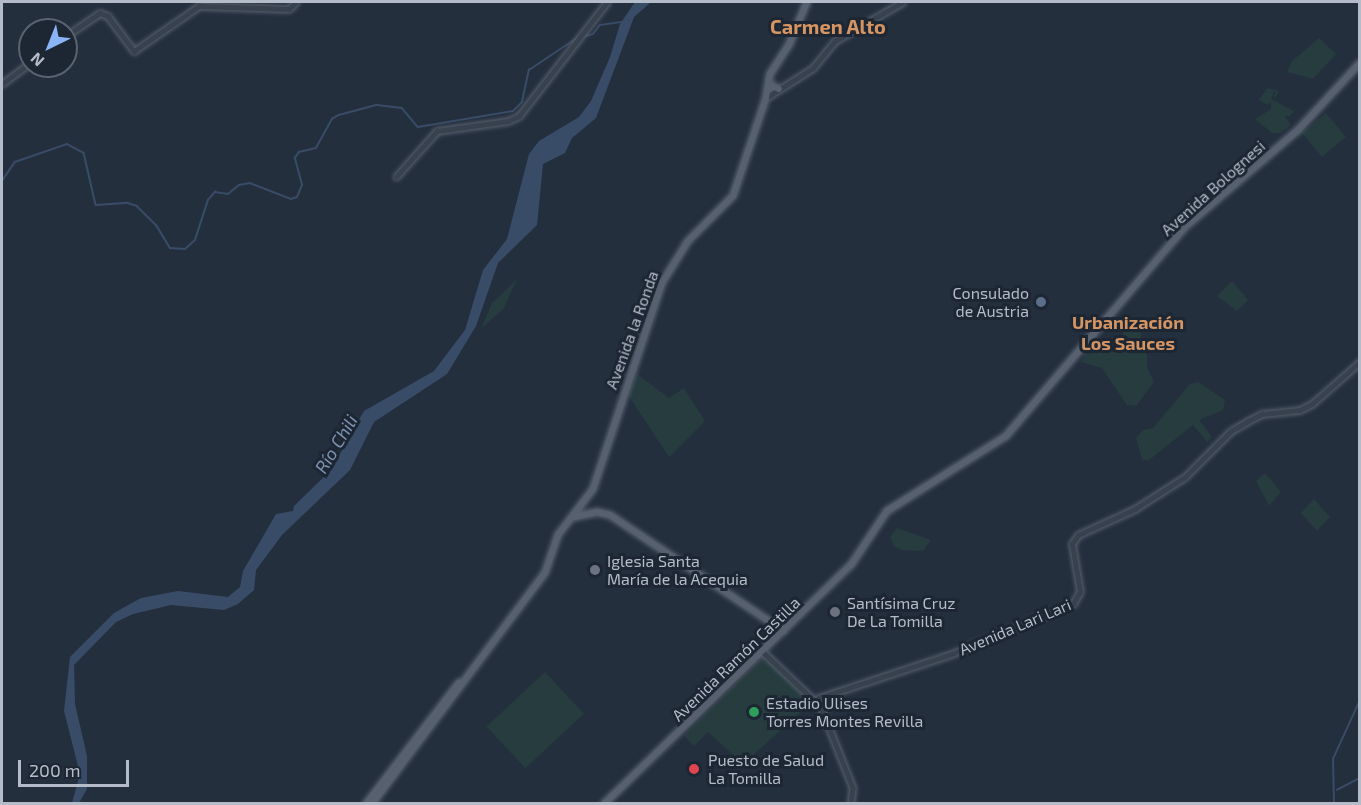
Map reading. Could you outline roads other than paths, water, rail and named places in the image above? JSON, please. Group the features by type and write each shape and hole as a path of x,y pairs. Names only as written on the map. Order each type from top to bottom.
{"main road":[{"name":"Avenida la Ronda","path":"464,679 545,573 558,535 574,517 593,489 662,283 688,241 731,200 766,98 770,74 789,45 807,2"},
{"name":"Avenida Bolognesi","path":"878,527 900,500 1006,436 1185,227 1298,130 1359,63"},
{"path":"769,84 778,89"},
{"path":"581,506 586,514"},
{"path":"574,517 586,514 610,515 784,631"},
{"name":"Avenida Ramón Castilla","path":"604,804 851,565 878,527"},
{"path":"366,804 445,699 464,679"},
{"path":"372,804 464,679"}],"street":[{"path":"78,28 100,13 108,16 134,51 199,6 289,9 296,2"},
{"path":"396,177 437,131 508,121 519,116 607,2"},
{"path":"766,98 813,68 835,41 903,2"},
{"path":"2,84 18,72"},
{"name":"Avenida Lari Lari","path":"817,704 819,698 954,653 1073,604 1080,592 1072,544 1078,535 1135,509 1185,477 1231,431 1248,420 1262,414 1300,410 1312,404 1359,362"},
{"path":"763,652 817,704 852,783 852,802"}],"water":[{"path":"635,2 651,2 634,17 596,118 572,138 565,153 543,164 537,225 498,263 476,326 447,374 374,422 350,470 282,535 256,570 254,590 238,604 224,610 171,605 133,614 116,622 74,665 75,704 87,756 87,789 79,803 72,803 80,774 64,711 70,657 114,613 141,598 178,591 228,597 240,587 243,571 276,514 293,511 294,506 331,470 364,411 434,371 465,330 483,270 507,239 529,154 539,141 579,117 591,101 610,57 620,24"}],"waterway":[{"path":"582,37 593,34 600,25 622,22"},
{"path":"2,181 15,162 67,144 84,153 96,205 128,203 137,206 157,226 170,248 185,249 195,240 208,200 215,192 228,194 239,185 250,183 291,199 297,197 302,185 295,158 299,152 316,148 332,119 339,115 377,105 402,108 418,127 513,111 522,102 529,70 577,38"},
{"path":"1334,804 1333,759 1360,700"},
{"path":"1337,790 1360,778"}],"place":[{"name":"Consulado de Austria","path":"1041,302"},
{"name":"Iglesia Santa María de la Acequia","path":"595,570"},
{"name":"Santísima Cruz De La Tomilla","path":"835,612"},
{"name":"Estadio Ulises Torres Montes Revilla","path":"754,712"},
{"name":"Puesto de Salud La Tomilla","path":"694,769"}],"district":[{"name":"Carmen Alto","path":"828,26"},
{"name":"Urbanización Los Sauces","path":"1128,333"}],"water label":[{"name":"Río Chili","path":"336,444"}]}
